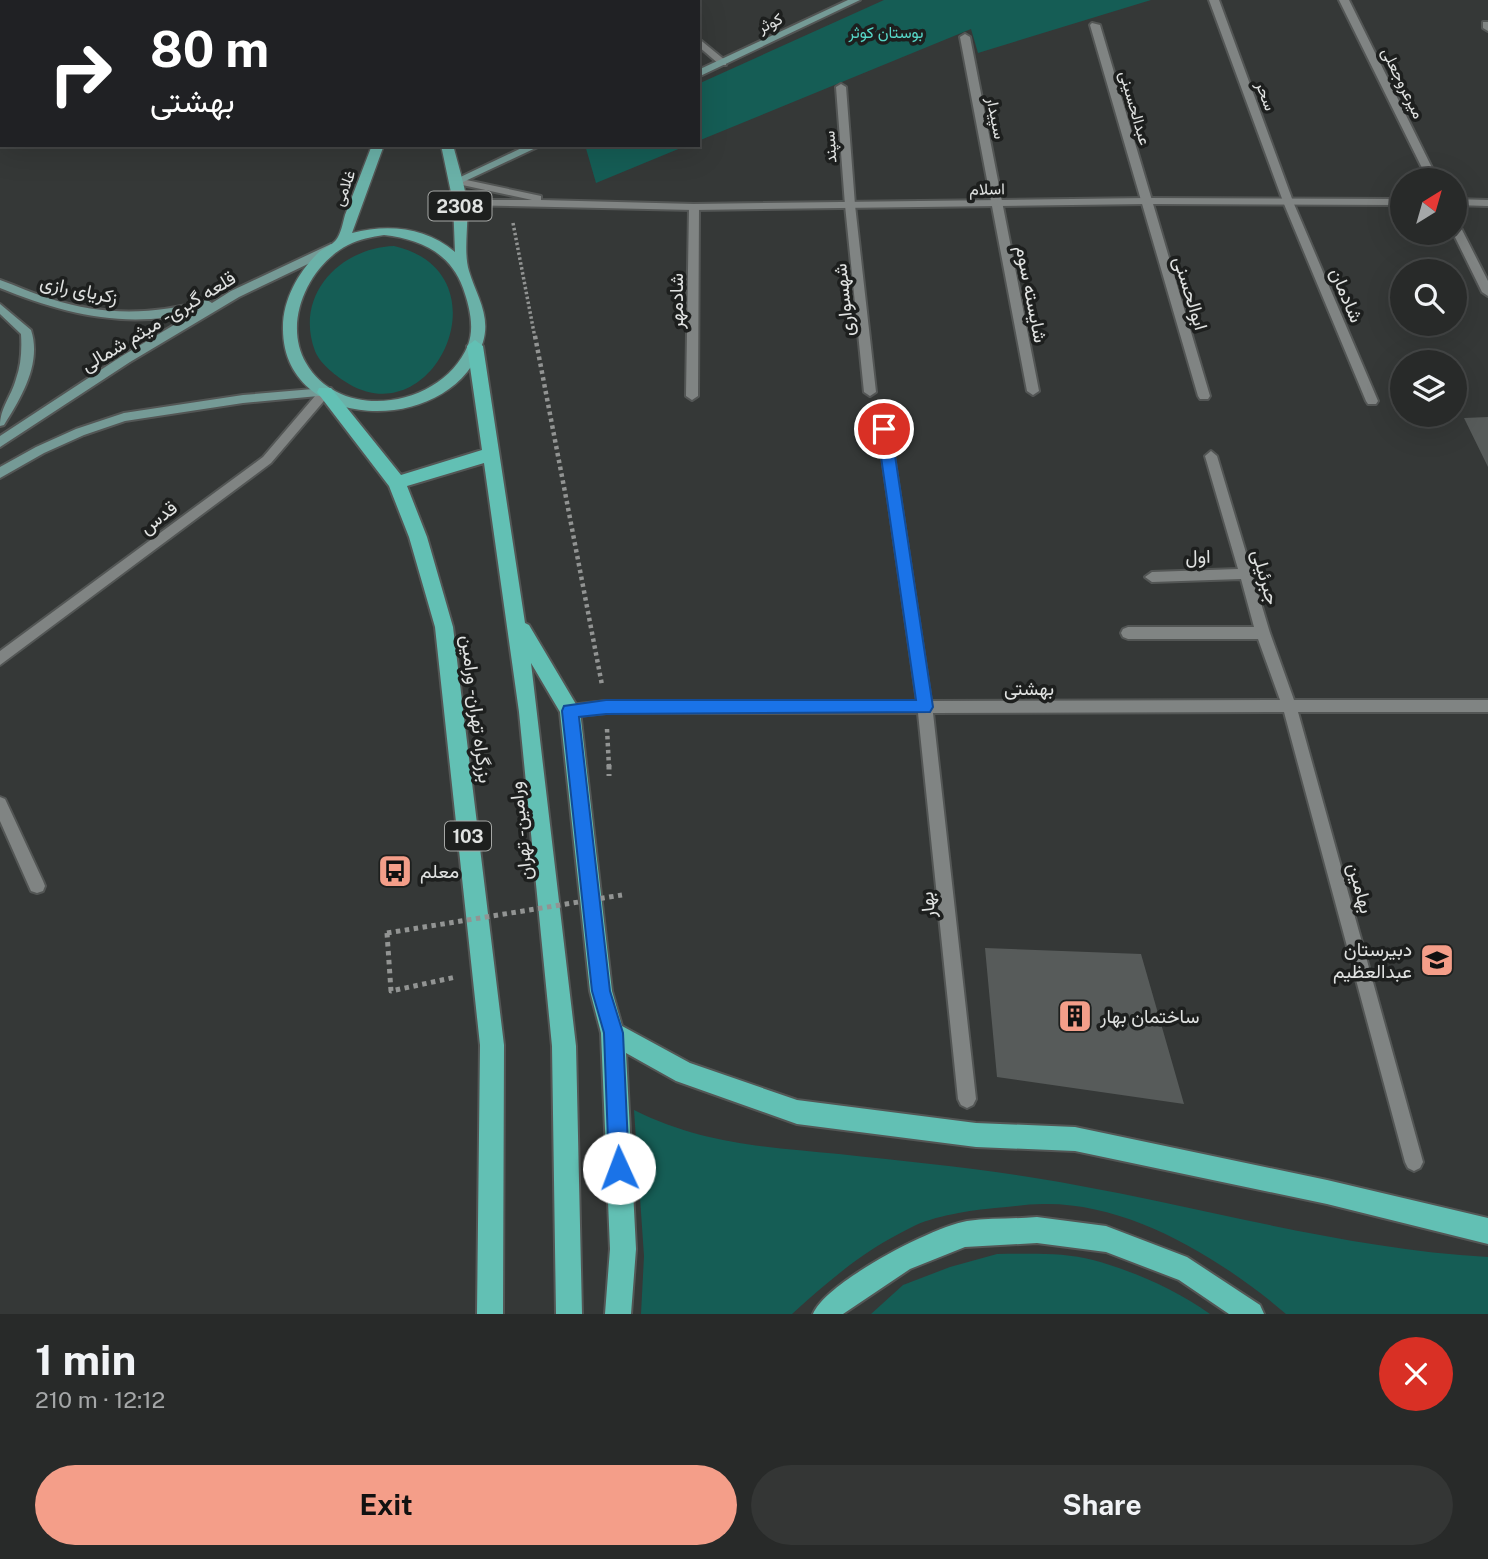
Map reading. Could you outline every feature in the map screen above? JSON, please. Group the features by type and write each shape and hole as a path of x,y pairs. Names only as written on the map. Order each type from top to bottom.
{"highway":[{"name":"ورامین - تهران","path":"475,346 541,808 565,1046 569,1314"},
{"name":"بزرگراه تهران - ورامین","path":"325,392 397,483 418,537 444,627 462,773 481,971 492,1045 490,1314"},
{"path":"397,483 491,454"},
{"path":"516,620 570,711 601,991 613,1033 623,1249 618,1314"},
{"path":"613,1033 684,1073 797,1112 976,1135 1075,1139 1327,1192 1488,1231"},
{"path":"825,1314 835,1303 901,1260 965,1234 1037,1230 1106,1238 1187,1270 1251,1314"}],"main road":[{"name":"کوثر","path":"700,73 855,0"},
{"name":"غلامی","path":"342,242 377,147"},
{"name":"2308","path":"448,147 460,202 462,267"},
{"path":"457,181 533,147"},
{"path":"375,232 405,232 428,239 462,267 476,306 478,331 475,346 442,387 396,405 355,405 325,392 307,376 295,357 288,327 294,300 315,266 342,242 375,232"},
{"name":"قلعه گبری - میثم شمالی","path":"0,442 126,359 235,294 342,242"},
{"name":"زکریای رازی","path":"0,284 27,296 86,313 130,317 179,312 235,294"},
{"path":"0,308 27,333 29,359 17,395 0,422"},
{"path":"0,473 70,436 124,417 243,400 325,392"}],"street":[{"name":"سحر","path":"1214,0 1289,204"},
{"name":"میرعروجعلی","path":"1343,0 1427,168"},
{"name":"عبدالحسینی","path":"1095,25 1146,201"},
{"name":"سپیدار","path":"965,37 996,204"},
{"path":"700,43 723,63"},
{"name":"سپند","path":"841,87 850,205"},
{"path":"457,181 572,205"},
{"name":"ابوالحسنی","path":"1146,201 1204,396"},
{"path":"460,202 572,205"},
{"name":"اسلام","path":"572,205 1390,202"},
{"path":"1467,202 1488,203"},
{"name":"شایسته سوم","path":"996,204 1033,391"},
{"name":"شادمان","path":"1289,204 1372,401"},
{"name":"شهسواری","path":"850,205 870,392"},
{"name":"شادمهر","path":"692,396 694,206"},
{"path":"1464,245 1488,292"},
{"name":"قدس","path":"0,659 267,460 325,392"},
{"name":"بهار","path":"884,429 925,707 967,1099"},
{"name":"جبرئیلی","path":"1211,456 1263,633 1289,706"},
{"name":"اول","path":"1152,577 1245,574"},
{"path":"1128,633 1263,633"},
{"name":"بهامین","path":"1289,706 1415,1163"},
{"name":"بهشتی","path":"570,711 606,707 1488,706"},
{"path":"0,804 37,886"}],"path":[{"path":"510,204 606,707 609,785"},
{"path":"481,971 391,991 387,933 622,895"}],"green space":[{"name":"بوستان کوثر","path":"884,0 1151,0 978,53 971,29 700,140 700,83"},
{"path":"586,147 683,147 596,183"},
{"path":"394,246 428,261 447,286 453,315 447,344 432,370 409,388 381,394 349,384 321,361 315,351 310,330 311,311 326,278 340,265 356,255"},
{"path":"634,1110 684,1130 734,1142 1029,1177 1372,1244 1488,1257 1488,1314 1286,1314 1204,1255 1142,1224 1076,1206 1031,1204 964,1212 921,1223 863,1256 792,1314 641,1314 644,1256"},
{"path":"997,1254 1058,1255 1093,1260 1154,1282 1210,1314 871,1314 903,1285 950,1267"}],"building":[{"path":"1488,417 1488,467 1467,424 1467,418"},
{"name":"ساختمان بهار","path":"985,948 1141,954 1184,1104 997,1077"}],"place":[{"name":"معلم","path":"395,871"},
{"name":"دبیرستان عبدالعظیم","path":"1437,960"},
{"name":"ساختمان بهار","path":"1075,1016"}],"route":[{"path":"619,1168 613,1033 601,991 570,711 606,707 925,707 884,429"}]}
